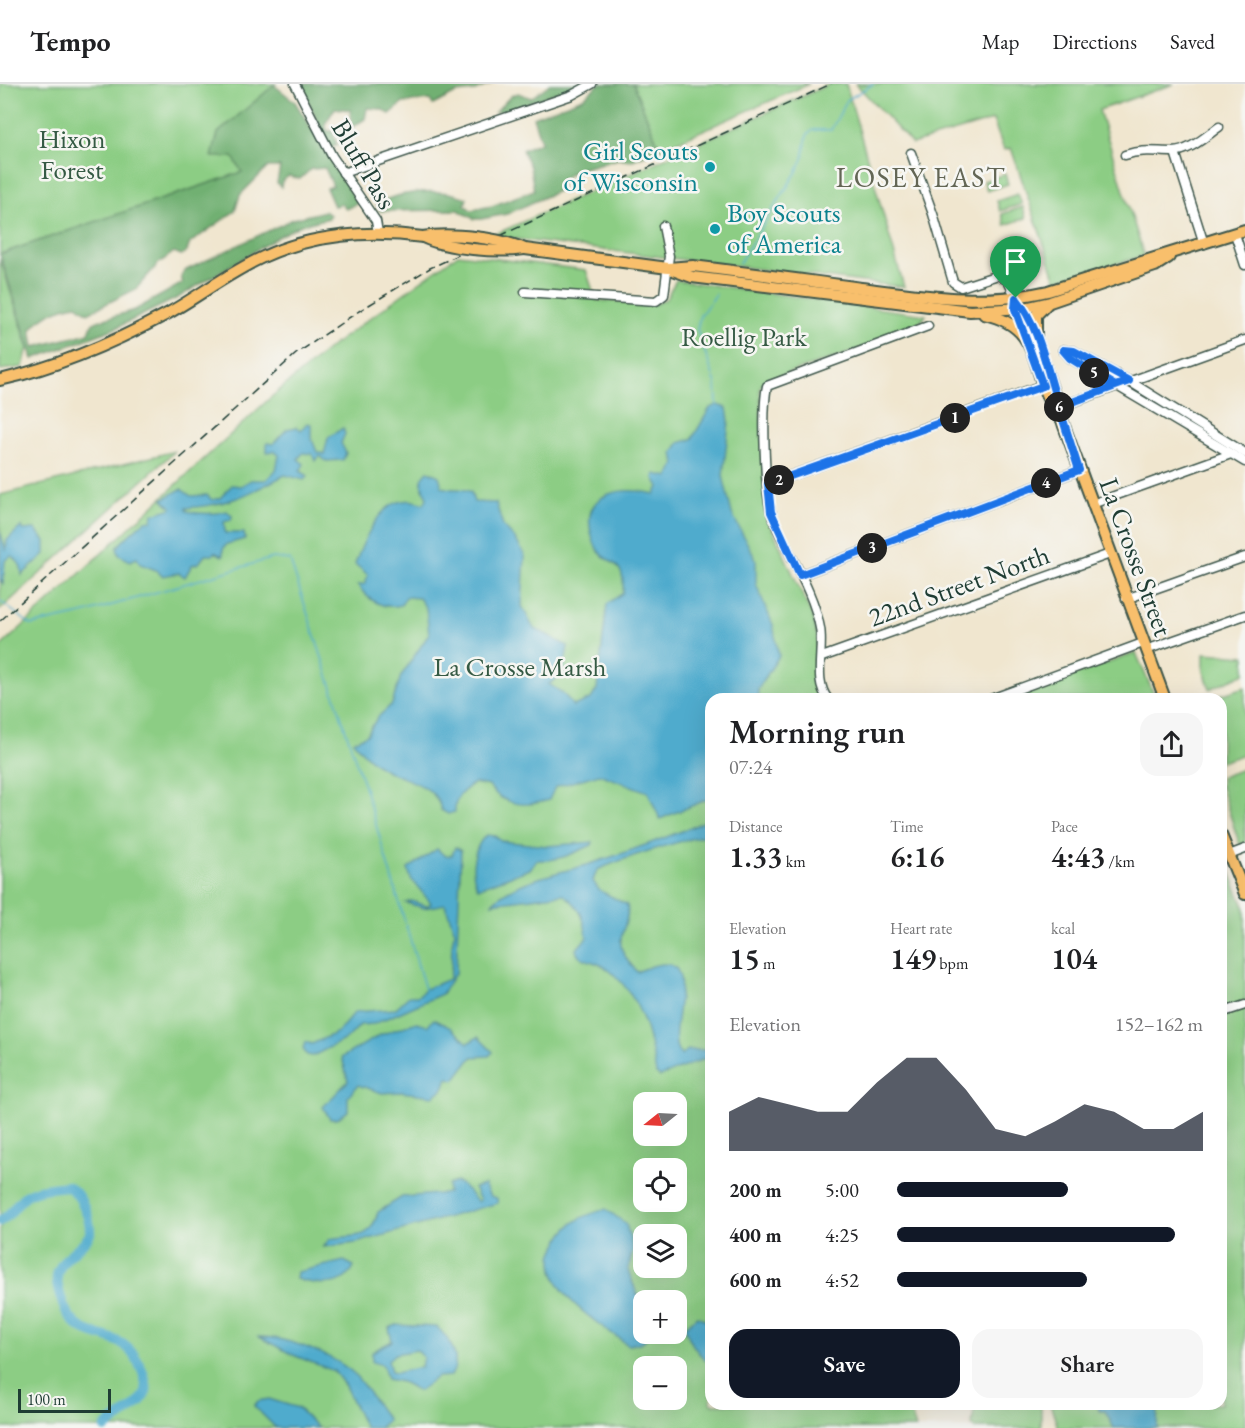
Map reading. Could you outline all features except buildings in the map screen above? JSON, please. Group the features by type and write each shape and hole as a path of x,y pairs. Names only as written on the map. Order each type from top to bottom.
{"main road":[{"path":"0,381 62,361 122,337 190,301 264,257 320,240 378,233 423,237 437,234 501,242 525,249 668,268 693,266 1018,305 1152,258 1175,254 1240,232"},
{"path":"970,311 1050,302 1155,266 1175,254"},
{"path":"668,268 692,277 970,311 1006,320 1031,338"},
{"path":"1031,338 1036,315 1050,302"},
{"path":"1018,305 1031,338 1043,386 1053,410 1064,426"},
{"name":"La Crosse Street","path":"1031,338 1044,362 1079,470 1163,693"},
{"path":"1227,850 1245,894"}],"street":[{"name":"Bluff Pass","path":"295,84 332,156 376,221 378,233"},
{"path":"343,173 572,95 592,84"},
{"path":"1125,155 1145,150 1175,152 1194,144 1219,127"},
{"path":"1175,152 1204,244"},
{"path":"911,153 933,214 952,282 961,287 998,275 1008,281 1018,305"},
{"path":"525,292 656,301 664,295 668,268 663,226"},
{"path":"1240,232 1245,265"},
{"path":"825,693 820,684 822,657 816,613 771,512 768,484 767,386 927,326"},
{"path":"1059,407 1245,340"},
{"path":"1243,451 1129,381 1074,351 1063,350 1070,358 1115,386 1245,462"},
{"path":"768,484 1043,386"},
{"path":"1092,504 1229,454 1243,451"},
{"path":"800,575 1079,470"},
{"name":"22nd Street North","path":"822,657 1110,554"},
{"path":"1126,599 1245,557"},
{"path":"1008,693 1144,646 1245,615"},
{"path":"1229,855 1245,849"},
{"path":"1227,1011 1245,1005"}],"green space":[{"name":"Hixon Forest","path":"0,84 276,84 218,133 243,172 0,254"},
{"path":"300,84 491,84 475,91 456,93 433,105 430,100 403,103 390,114 381,109 367,108 365,119 352,127 350,110 335,108 325,124 327,131 332,131 337,145 330,148"},
{"path":"550,84 581,84 505,111 495,112 511,96 518,93 531,98"},
{"path":"599,84 633,84 660,149 630,161 618,159 576,170 561,180 560,190 507,214 474,219 458,210 380,211 376,203 410,193 444,192 467,198 465,205 471,210 492,206 534,190 530,167 522,150 541,142 533,117 583,98"},
{"path":"633,84 809,84 660,149"},
{"path":"830,84 846,84 904,287 491,236"},
{"path":"856,84 1174,84 1099,110 1144,256 1056,280 1011,148 1004,150 993,120 912,144"},
{"path":"274,85 295,102 358,203 346,209 341,204 334,206 326,188 333,186 325,168 311,169 300,179 289,176 282,181 281,187 277,183 280,167 268,167 240,195 235,211 190,243 187,251 181,255 174,252 158,264 136,289 88,313 77,305 58,310 40,320 31,329 34,347 89,333 92,324 135,310 183,283 181,277 184,271 293,219 325,211 330,215 329,218 301,225 281,235 179,297 116,328 33,359 0,254 242,172 233,157 212,157 218,133"},
{"path":"1005,174 1008,184 987,191 984,181"},
{"path":"1018,194 1022,204 1000,211 997,201"},
{"path":"1023,207 1026,218 1005,225 1002,214"},
{"path":"458,254 586,270 596,300 656,304 666,299 676,280 926,315 918,323 879,342 766,380 760,387 766,515 813,618 817,637 813,677 818,693 705,693 705,1410 910,1410 916,1428 0,1428 0,647 269,399 333,345"},
{"path":"0,259 28,347 23,367 0,370"},
{"path":"175,451 0,610 0,495"},
{"path":"1136,653 1153,693 1023,693"},
{"path":"1204,653 1245,656 1245,673 1210,689 1204,671"},
{"path":"1245,687 1245,754 1227,760 1227,693"},
{"path":"1245,768 1245,845 1239,843 1227,806 1227,775"},
{"path":"1227,866 1245,909 1245,1428 1058,1428 1052,1410 1227,1410"},
{"path":"974,1410 1041,1410 1041,1428 975,1428 972,1425"}],"water":[{"path":"717,405 727,408 729,421 723,476 732,514 756,560 756,584 773,625 779,656 758,689 758,693 705,693 705,800 660,819 648,792 599,774 555,787 549,800 532,804 509,802 501,798 489,786 474,783 458,798 455,812 448,814 441,810 438,801 426,788 384,769 363,753 353,741 367,735 377,718 392,704 401,676 429,634 426,608 419,598 406,597 401,605 382,605 366,595 358,585 365,584 368,575 355,564 371,527 379,516 398,502 410,500 424,504 427,498 422,481 428,471 439,476 442,487 471,492 474,502 496,503 503,526 516,540 525,556 522,606 534,629 568,646 563,674 549,684 564,694 573,706 591,699 597,689 607,604 623,593 623,581 618,567 604,557 595,545 590,528 590,515 595,504 603,497 626,491 655,494 659,487 654,478 655,474 669,477 675,464 673,453 679,443 692,439 710,408"},
{"path":"307,423 311,424 311,437 317,452 324,454 328,438 343,428 345,434 341,443 346,453 343,460 326,461 320,456 315,461 312,454 303,453 298,459 304,464 300,471 308,476 304,480 285,475 226,502 186,508 187,511 202,513 227,511 232,516 231,520 224,522 225,533 244,533 245,539 227,544 223,549 223,556 214,552 213,555 205,555 199,563 192,565 185,577 179,573 162,576 156,570 140,564 137,558 130,561 119,555 117,548 123,541 145,521 152,520 153,514 172,508 163,499 181,489 191,496 207,495 212,500 220,498 232,485 241,486 251,480 266,480 276,470 279,455 274,451 267,452 267,443 273,444 287,429 297,427 301,430"},
{"path":"22,526 23,530 35,529 45,541 45,554 22,575 20,564 12,556 5,561 3,584 0,579 0,531 6,551 7,540"},
{"path":"705,821 705,835 653,849 611,864 597,870 593,881 599,890 627,905 628,911 621,946 637,972 661,964 674,967 680,977 676,1044 681,1055 688,1050 705,1050 705,1058 660,1077 656,1074 647,1031 629,992 609,970 581,957 576,950 587,937 583,918 574,903 563,894 492,903 501,895 525,883 621,854"},
{"path":"486,835 495,836 501,841 547,846 593,842 592,845 566,856 552,860 537,860 530,869 478,888 473,867 475,853"},
{"path":"455,847 461,851 456,972 442,994 374,1024 360,1025 348,1038 313,1056 307,1055 303,1049 305,1042 312,1044 338,1032 355,1012 395,1009 409,996 418,996 425,989 449,979 455,932 445,904 424,908 406,903 412,901 427,906 431,903 411,879 408,869 437,849 445,856 452,855"},
{"path":"434,1019 451,1028 468,1043 478,1037 493,1052 489,1056 472,1057 455,1080 448,1078 442,1090 433,1096 401,1092 382,1093 358,1085 348,1097 348,1111 337,1119 330,1119 323,1107 348,1081 342,1057 380,1035 417,1022 427,1026"},
{"path":"456,1182 461,1184 478,1202 480,1200 474,1188 484,1185 490,1196 497,1198 498,1203 356,1243 323,1247 330,1239 365,1233 370,1229 378,1212 402,1197 448,1193 448,1185"},
{"path":"606,1209 626,1224 633,1249 628,1270 636,1290 633,1290 633,1344 628,1345 580,1309 559,1285 554,1272 552,1258 563,1234 573,1223"},
{"path":"344,1261 354,1266 344,1279 337,1282 321,1284 296,1279 297,1272"},
{"path":"697,1316 705,1319 705,1359 695,1348 689,1338 687,1325"},
{"path":"396,1325 437,1327 450,1343 455,1356 451,1376 437,1377 419,1391 402,1382 387,1379 383,1365 372,1362 372,1352 392,1341 389,1328","holes":["417,1350 423,1357 421,1367 396,1373 391,1372 388,1360 395,1354"]},
{"path":"259,1337 294,1343 343,1365 361,1382 388,1420 379,1428 365,1428 345,1386 334,1371 293,1355"},
{"path":"269,1399 298,1408 318,1428 276,1428 254,1406 258,1401"},
{"path":"1158,1410 1157,1428 1114,1428 1105,1411 1100,1411"}],"waterway":[{"path":"739,263 796,173 803,159 807,135 813,130 831,130 847,100 873,84"},
{"path":"716,294 700,316 697,329 716,384 717,405"},
{"path":"0,601 31,625 82,614 273,558 290,560 367,795 425,989"},
{"path":"0,1221 28,1194 44,1189 66,1186 76,1194 84,1207 89,1221 90,1234 64,1261 58,1272 57,1283 60,1295 67,1313 76,1324 87,1331 111,1338 133,1354 146,1381 146,1392 143,1398 105,1428"}],"railway":[{"path":"0,621 296,354 359,311 430,268 831,84"}],"place":[{"name":"Girl Scouts of Wisconsin","path":"710,167"},
{"name":"Boy Scouts of America","path":"715,229"}],"district":[{"name":"LOSEY EAST","path":"921,177"}],"route":[{"path":"1016,298 1015,309 1043,386 768,484 771,512 800,575 1079,470 1059,407 1115,386 1070,358 1063,350 1074,351 1129,381 1059,407 1024,308 1016,298"}],"park label":[{"name":"Roellig Park","path":"744,337"},
{"name":"La Crosse Marsh","path":"520,667"}]}
